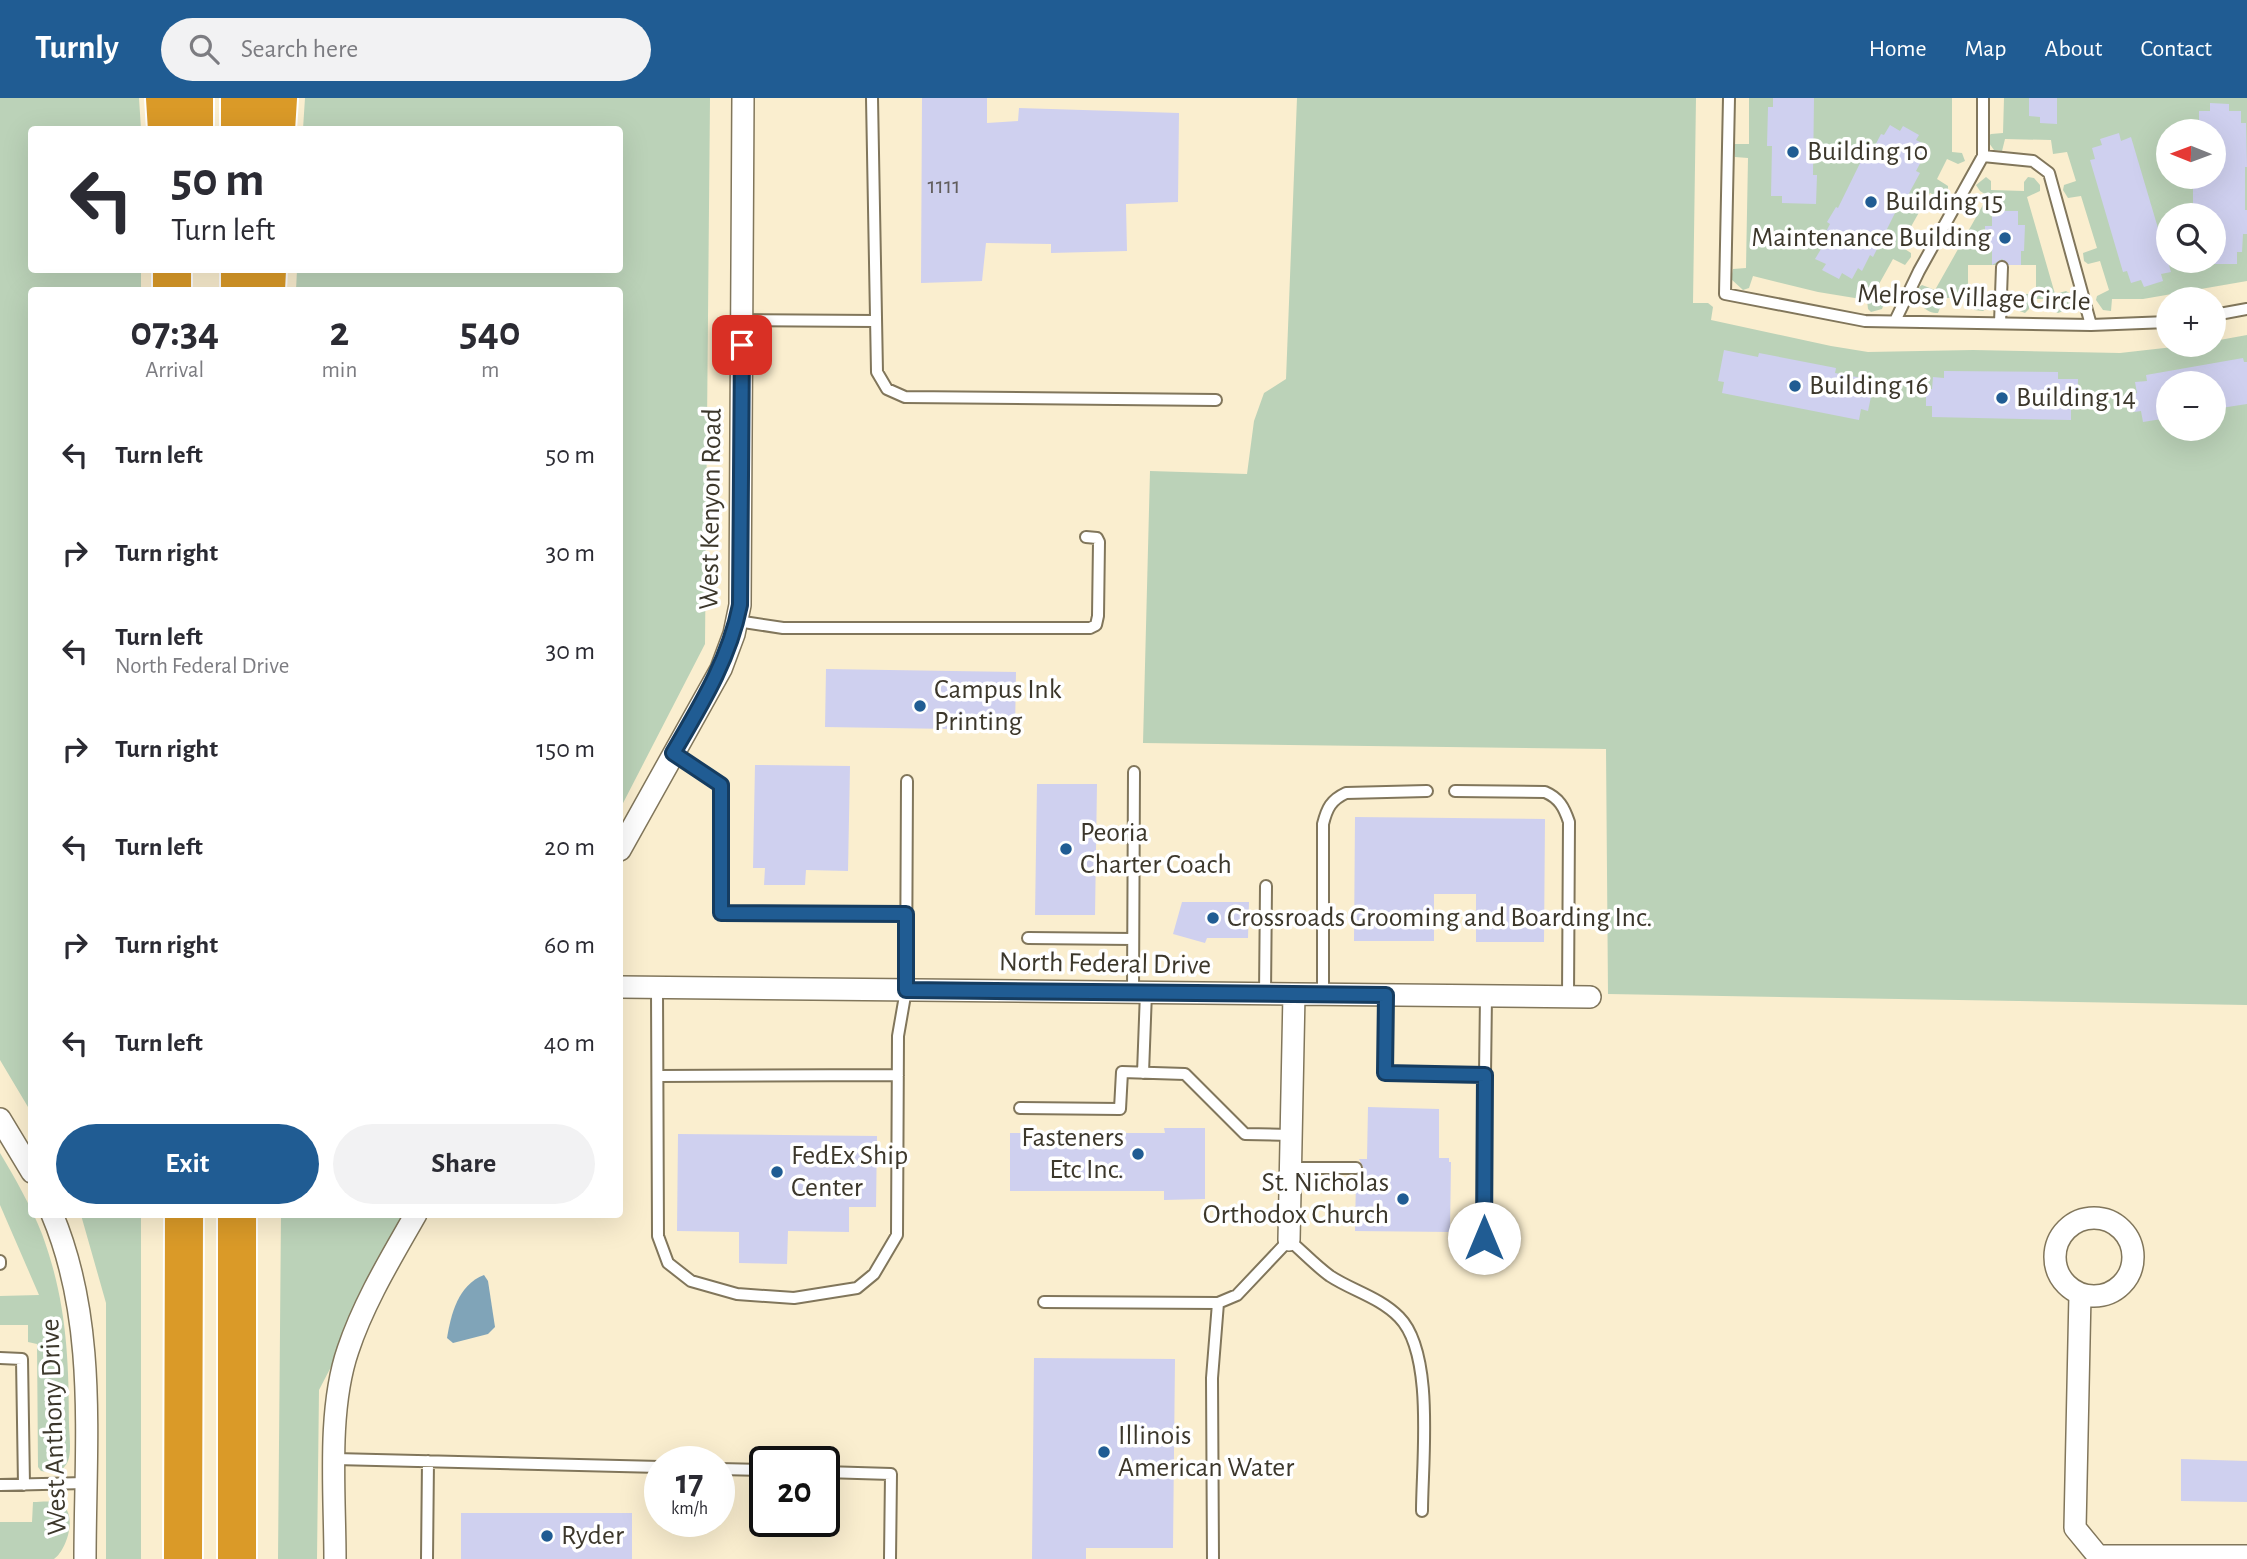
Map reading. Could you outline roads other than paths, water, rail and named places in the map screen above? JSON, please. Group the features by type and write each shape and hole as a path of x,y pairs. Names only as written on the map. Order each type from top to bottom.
{"highway":[{"path":"165,98 167,126"},
{"path":"194,98 194,126"},
{"path":"240,98 240,126"},
{"path":"276,126 278,98"},
{"path":"183,1559 184,1218"},
{"path":"237,1218 237,1559"}],"street":[{"name":"West Kenyon Road","path":"623,845 721,669 740,605 743,98"},
{"name":"North Federal Drive","path":"623,987 1590,997"},
{"path":"1289,1240 1294,994"},
{"path":"0,1119 28,1165"},
{"name":"West Anthony Drive","path":"53,1218 73,1276 82,1321 86,1365 85,1559"},
{"path":"335,1559 335,1420 347,1351 362,1314 414,1218"},
{"path":"2080,1294 2075,1528 2098,1556 2247,1556"}],"lane":[{"path":"873,98 874,321 877,372 887,389 905,397 1216,400"},
{"name":"Melrose Village Circle","path":"1729,98 1725,294 1865,321 2091,325 2156,322"},
{"path":"1895,321 1919,271 1983,156 1983,98"},
{"path":"1983,156 2033,161 2049,173 2091,325"},
{"path":"2000,323 2002,267"},
{"path":"2226,313 2247,309"},
{"path":"742,320 874,321"},
{"path":"737,621 783,628 1090,628 1096,625 1098,616 1099,542 1097,538 1086,537"},
{"path":"673,753 721,785 721,913 906,914"},
{"path":"1134,772 1133,939 1140,992 1143,1073"},
{"path":"657,988 658,1236 668,1263 691,1281 737,1294 794,1298 857,1288 874,1274 897,1235 898,1036 906,990 907,782"},
{"path":"1323,994 1323,824 1326,811 1334,798 1346,793 1427,791"},
{"path":"1455,791 1545,792 1556,797 1565,810 1569,822 1568,997"},
{"path":"1265,994 1266,886"},
{"path":"1028,937 1133,939"},
{"path":"1386,995 1385,1073 1485,1075"},
{"path":"1484,1238 1486,996"},
{"path":"1020,1108 1120,1109 1122,1072 1185,1074 1245,1133 1290,1135"},
{"path":"658,1076 898,1075"},
{"path":"1290,1168 1356,1168"},
{"path":"1044,1302 1219,1303 1237,1295 1289,1240 1331,1276 1373,1296 1401,1318 1419,1353 1423,1397 1422,1511"},
{"path":"1213,1559 1212,1378 1219,1303"},
{"path":"0,1358 22,1359 24,1485"},
{"path":"335,1459 644,1467"},
{"path":"427,1559 428,1461"},
{"path":"840,1472 891,1474 890,1559"},
{"path":"0,1485 85,1483"}],"water":[{"path":"484,1275 488,1281 495,1327 488,1334 453,1343 447,1338 457,1301 468,1286"}],"place":[{"name":"Building 10","path":"1793,152"},
{"name":"Building 15","path":"1871,202"},
{"name":"Maintenance Building","path":"2005,238"},
{"name":"Building 16","path":"1795,386"},
{"name":"Building 14","path":"2002,398"},
{"name":"Campus Ink Printing","path":"920,706"},
{"name":"Peoria Charter Coach","path":"1066,849"},
{"name":"Crossroads Grooming and Boarding Inc.","path":"1213,918"},
{"name":"Fasteners Etc Inc.","path":"1138,1154"},
{"name":"FedEx Ship Center","path":"777,1172"},
{"name":"St. Nicholas Orthodox Church","path":"1403,1199"},
{"name":"Illinois American Water","path":"1104,1452"},
{"name":"Ryder","path":"547,1536"}]}
